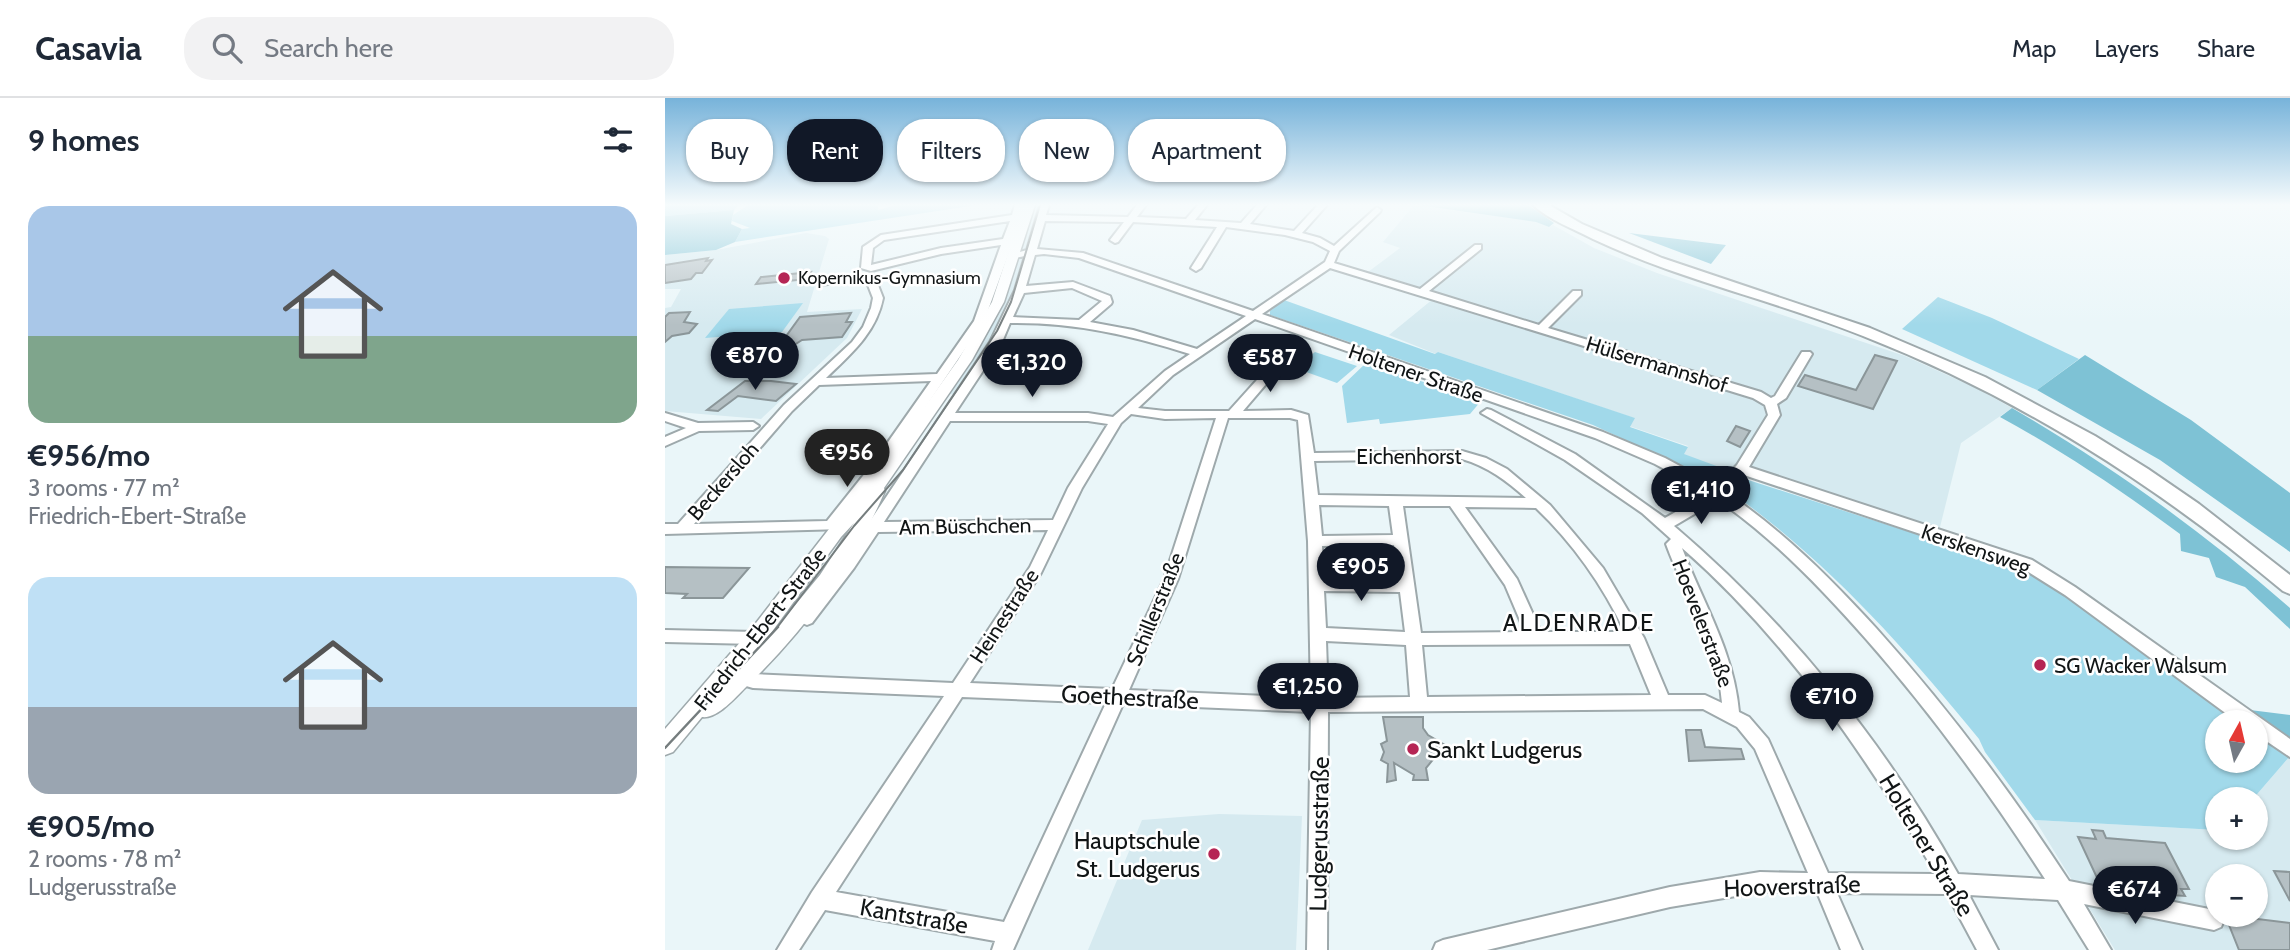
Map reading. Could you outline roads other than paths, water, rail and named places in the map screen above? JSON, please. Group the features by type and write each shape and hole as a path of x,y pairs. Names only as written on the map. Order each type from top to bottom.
{"highway":[{"path":"1615,245 1811,309"},
{"path":"1631,245 1948,358 2049,407 2161,476 2290,573"},
{"path":"1837,318 1942,362 2055,419 2192,508 2290,586"}],"main road":[{"name":"Friedrich-Ebert-Straße","path":"742,676 756,638 836,526 883,478 984,331 1022,245"},
{"name":"Friedrich-Ebert-Straße","path":"665,745 742,676 800,611 867,526 883,478"}],"street":[{"name":"Holtener Straße","path":"871,245 865,261 866,268 962,247 1066,253 1599,435 1656,460 1719,494 1798,558 1884,647 1978,764 2064,890 2101,950"},
{"name":"Friedrich-Ebert-Straße","path":"836,526 979,321 1021,252 1020,245"},
{"path":"867,526 946,417 1008,320 1020,290 1021,252 1026,245"},
{"path":"1196,268 1210,245"},
{"path":"1329,245 1335,250"},
{"path":"1329,264 1341,245"},
{"path":"1422,292 1478,247"},
{"name":"Hülsermannshof","path":"1329,264 1756,394 1771,403"},
{"name":"Heinestraße","path":"787,950 1035,569 1094,453 1121,415 1159,381 1329,264"},
{"name":"Beckersloh","path":"681,529 771,426 862,335 873,316 878,298 870,277 819,282"},
{"path":"1020,290 1073,285 1108,300 1083,322"},
{"path":"1541,329 1577,293"},
{"path":"1008,320 1083,322 1200,353"},
{"path":"1228,414 1286,354"},
{"path":"1664,525 1719,494 1743,470 1774,415 1771,403 1780,398 1806,354"},
{"path":"817,382 941,377"},
{"name":"Holtener Straße","path":"1487,413 1552,446 1620,491 1682,540 1755,610 1818,682 1888,779 1954,884 1988,950"},
{"name":"Ludgerusstraße","path":"946,417 1228,414 1299,415 1304,418 1315,541 1319,634 1317,950"},
{"name":"Schillerstraße","path":"1006,941 1171,579 1228,414"},
{"path":"665,417 697,427 753,426"},
{"path":"665,442 697,427"},
{"name":"Eichenhorst","path":"1307,457 1475,456 1496,467 1538,503 1608,586 1636,638 1662,701"},
{"name":"Kerskensweg","path":"1743,470 2027,564 2070,591 2236,710"},
{"path":"1311,500 1538,503"},
{"path":"1395,500 1414,639 1419,705"},
{"path":"1453,501 1503,564 1528,612 1535,638"},
{"name":"Am Büschchen","path":"665,529 1057,525"},
{"path":"1315,541 1399,540"},
{"name":"Hoevelerstraße","path":"1682,540 1673,544 1725,670 1731,692 1731,713"},
{"path":"1317,585 1406,586"},
{"path":"1319,634 1414,639 1636,638"},
{"path":"665,636 756,638"},
{"name":"Goethestraße","path":"742,676 955,690 1320,705 1662,701"},
{"name":"Hoevelerstraße","path":"1662,701 1705,702 1731,713 1762,744 1852,950"},
{"name":"Kerskensweg","path":"2268,733 2290,749"},
{"name":"Hooverstraße","path":"1443,950 1718,887 1760,882 1954,884 2064,890"},
{"path":"2064,890 2205,918"},
{"name":"Kantstraße","path":"820,899 1006,941"}],"tram line":[{"path":"776,629 854,526 903,470 997,331 1011,302 1028,245"},
{"path":"665,748 778,627"}],"place":[{"name":"Kopernikus-Gymnasium","path":"784,278"},
{"name":"SG Wacker Walsum","path":"2040,665"},
{"name":"Sankt Ludgerus","path":"1413,749"},
{"name":"Hauptschule St. Ludgerus","path":"1214,854"}],"district":[{"name":"ALDENRADE","path":"1579,622"}]}
